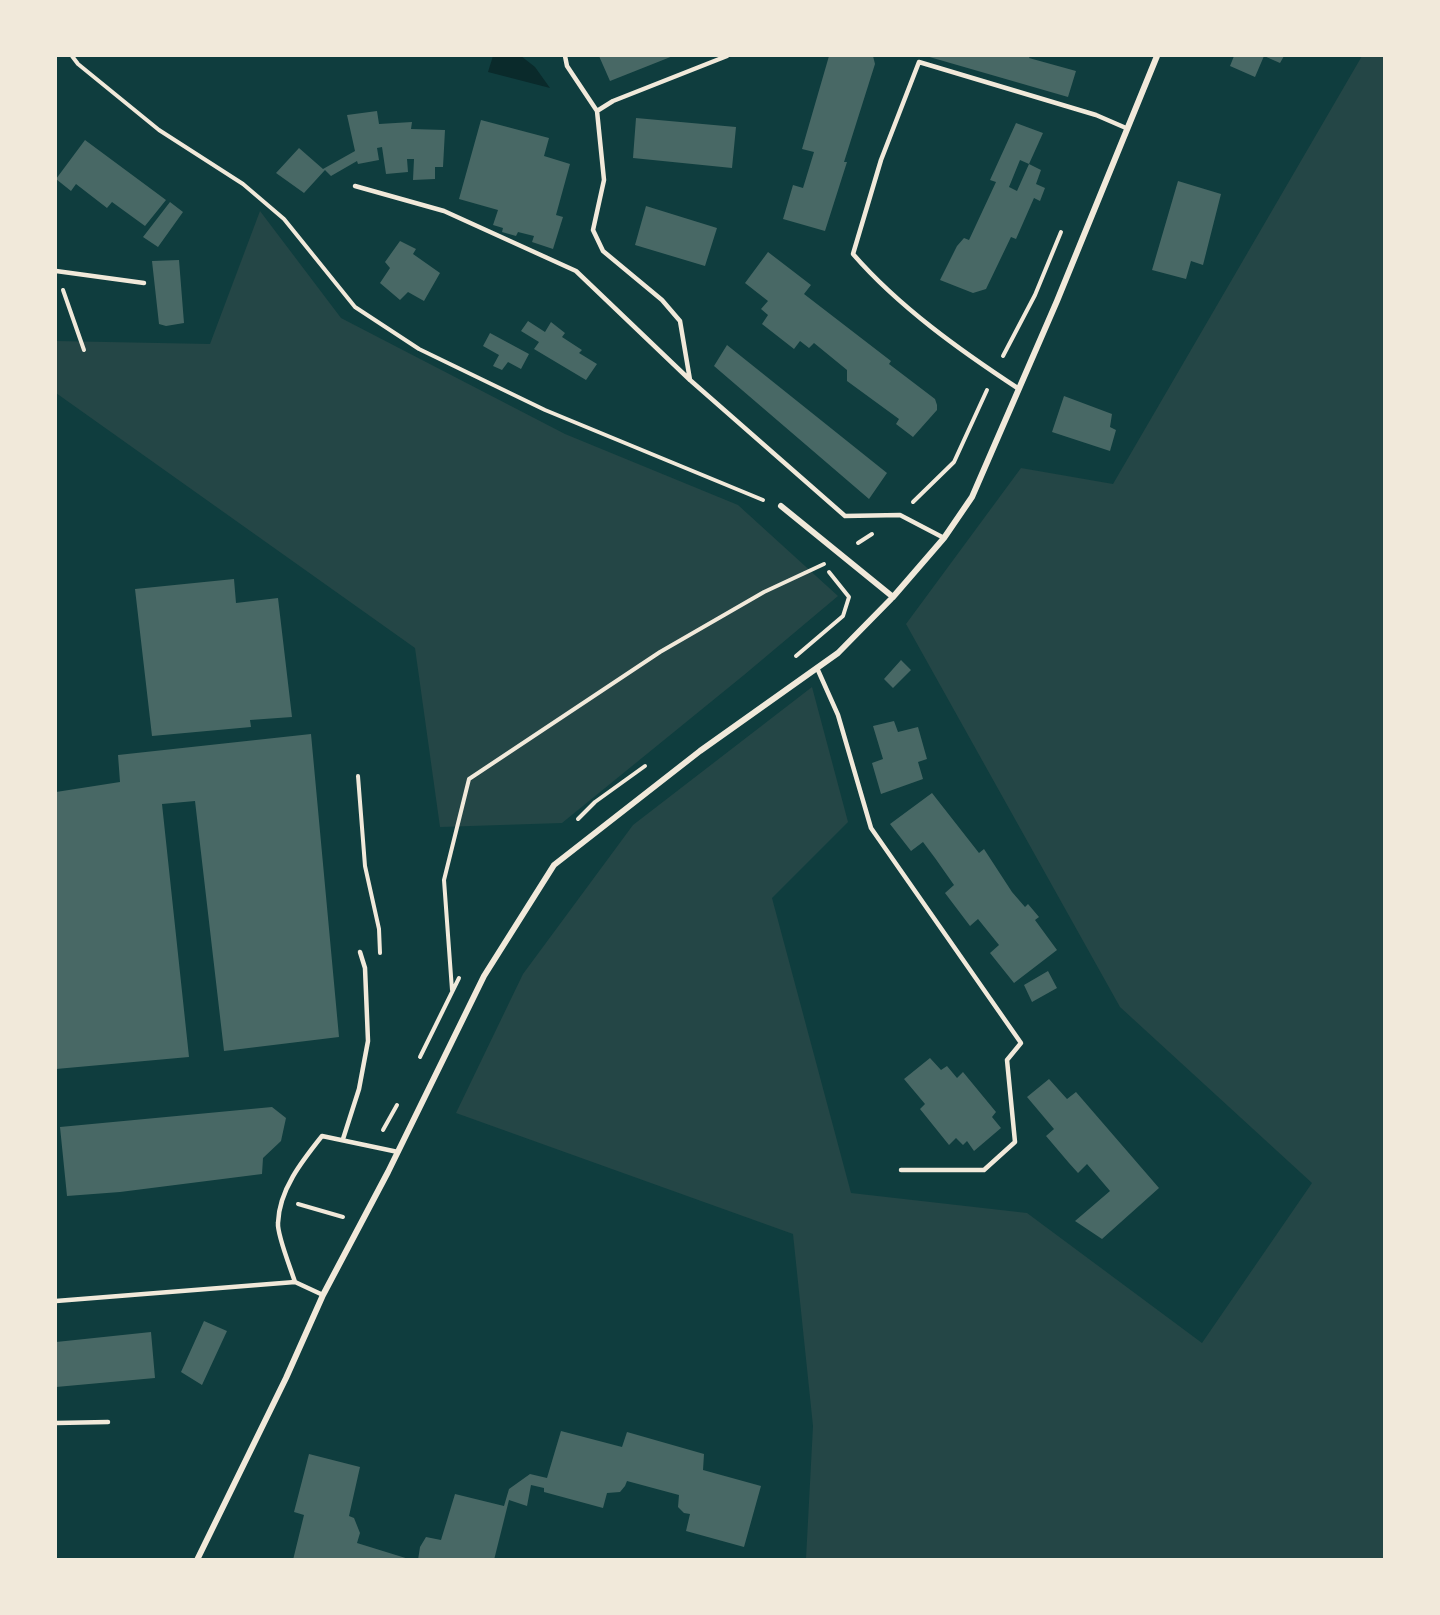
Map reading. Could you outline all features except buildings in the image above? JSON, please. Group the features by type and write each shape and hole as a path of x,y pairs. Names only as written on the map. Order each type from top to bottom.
{"street":[{"path":"197,1560 286,1378 323,1295 398,1152 484,976 554,866 700,751 838,653 944,538 972,497 1057,301 1157,56"},
{"path":"781,506 892,597"}],"lane":[{"path":"565,56 567,66 597,111 604,180 593,230 603,251 662,300 680,321 690,380"},
{"path":"597,111 613,101 727,56"},
{"path":"1019,389 969,356 875,279 853,254 881,160 920,62 1095,115 1126,128"},
{"path":"355,186 444,211 576,271 690,380 844,516 900,515 944,538"},
{"path":"56,272 144,283"},
{"path":"817,668 838,715 871,828 1021,1043 1007,1060 1015,1142 984,1170 901,1170"},
{"path":"343,1139 359,1089 368,1041 365,968 360,952"},
{"path":"295,1282 277,1225 283,1199 298,1166 322,1136 398,1152"},
{"path":"56,1301 295,1282 323,1295"},
{"path":"56,1423 108,1422"}],"path":[{"path":"72,56 78,64 159,130 252,191 284,219 355,307 418,349 545,410 673,461 754,497 781,506"},
{"path":"841,555 900,515 954,462 994,373 1035,295 1062,230"},
{"path":"56,272 84,350"},
{"path":"416,1064 452,990 444,880 469,779 660,652 764,592 823,564 849,597 843,616 822,634"},
{"path":"358,776 365,866 382,950 376,962 365,968"},
{"path":"374,1146 401,1096"},
{"path":"283,1199 344,1218 348,1208"}],"shaded area":[{"path":"493,56 521,56 535,67 550,88 488,72"},
{"path":"1362,56 1384,56 1384,1559 806,1559 813,1426 793,1234 456,1113 523,974 633,825 812,687 848,822 772,898 851,1193 1027,1213 1202,1343 1312,1183 1120,1007 906,624 1021,468 1113,484"},
{"path":"260,211 341,318 565,434 738,505 838,596 562,823 440,827 415,648 56,393 56,341 210,344"}]}
